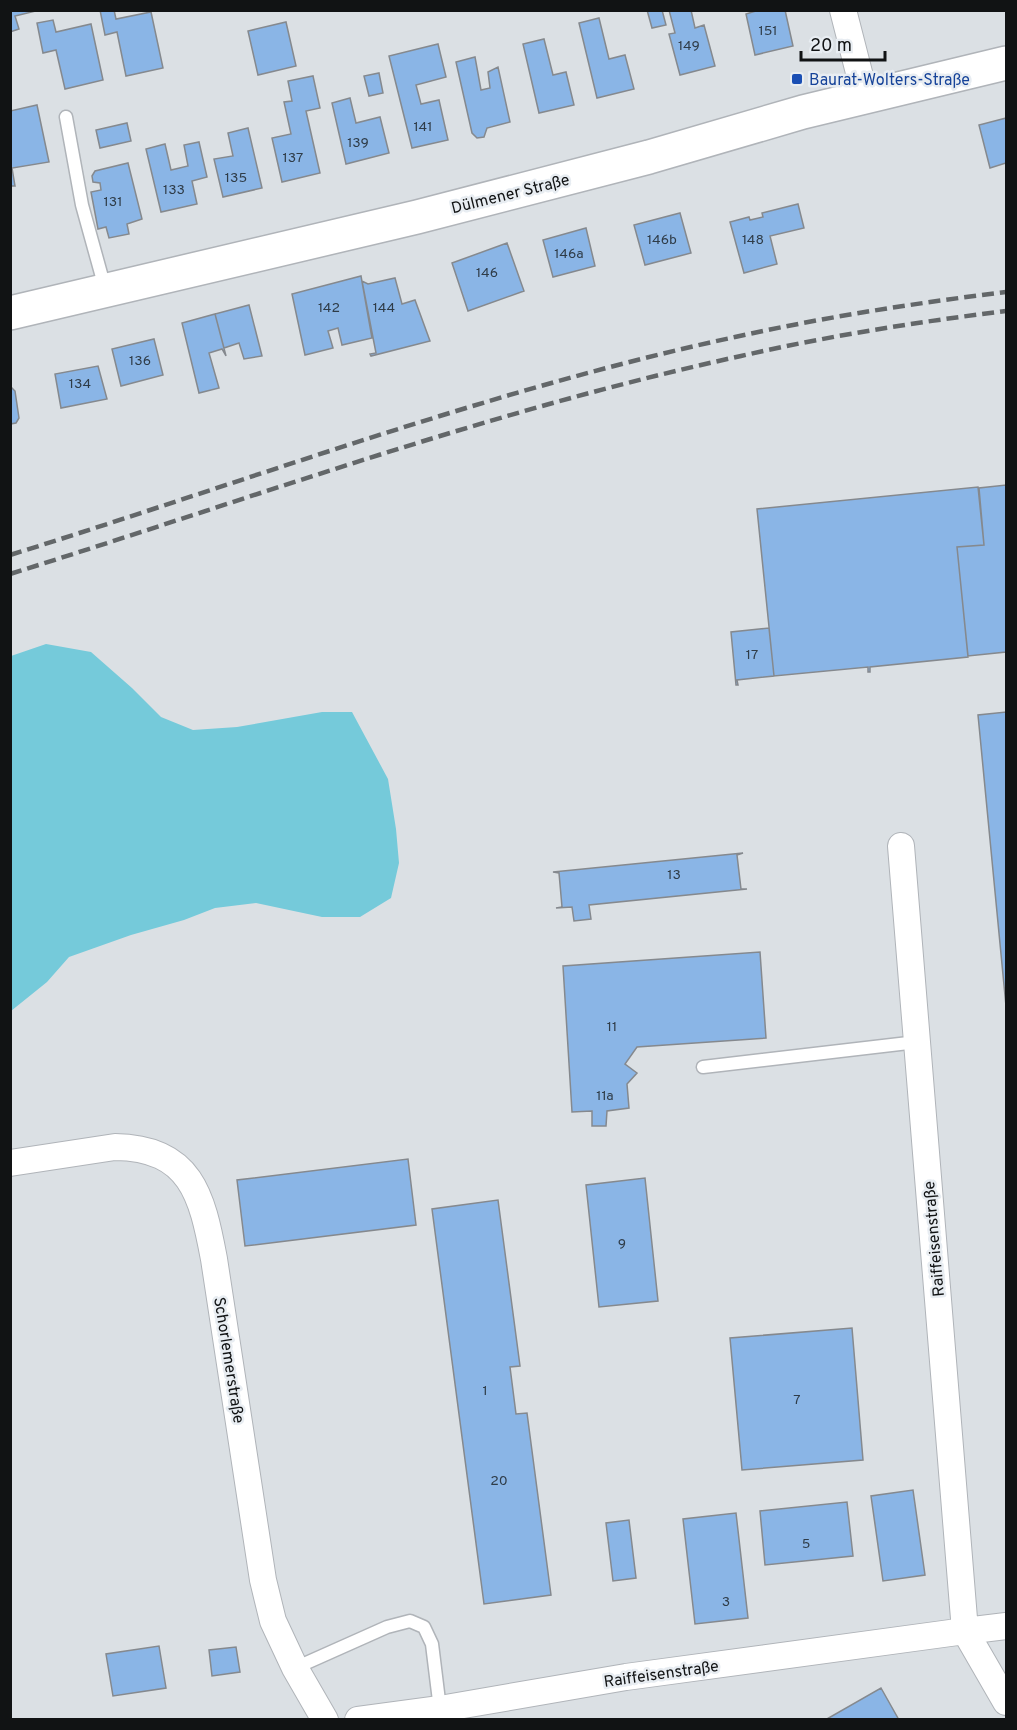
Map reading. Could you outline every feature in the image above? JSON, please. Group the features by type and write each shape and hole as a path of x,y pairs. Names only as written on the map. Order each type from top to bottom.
{"street":[{"path":"843,10 866,96"},
{"name":"Dülmener Straße","path":"10,314 417,217 649,157 866,96 947,79 1006,63"},
{"name":"Raiffeisenstraße","path":"901,846 965,1631 1006,1702"},
{"name":"Schorlemerstraße","path":"10,1163 115,1147 129,1148 168,1159 189,1177 206,1217 214,1258 263,1580 273,1621 295,1668 325,1719"},
{"name":"Raiffeisenstraße","path":"358,1719 440,1709 626,1677 1006,1626"}],"lane":[{"path":"66,117 82,205 106,292"},
{"path":"704,1066 917,1042"},
{"path":"295,1668 387,1627 410,1621 424,1627 432,1644 440,1709"}],"water":[{"path":"46,644 91,652 161,717 193,730 237,727 322,712 352,712 388,779 399,863 391,898 360,917 322,917 256,903 215,908 69,957 47,982 11,1011 11,656"}],"building":[{"path":"10,10 36,11 15,16 19,29 10,32"},
{"path":"100,10 114,10 116,19 151,12 163,68 126,76 117,32 105,35"},
{"path":"647,10 662,10 666,25 652,28"},
{"path":"669,10 691,10 695,28 704,25 715,66 680,75 669,34 675,33"},
{"path":"759,10 785,10 793,46 755,55 746,14"},
{"path":"599,18 609,59 625,55 634,89 597,98 579,23"},
{"path":"53,20 56,32 91,24 103,80 65,89 56,50 43,53 37,23"},
{"path":"286,22 296,66 258,75 248,31"},
{"path":"544,39 553,75 566,72 574,105 539,113 523,44"},
{"path":"438,44 446,77 416,85 421,104 439,100 448,140 412,148 389,56"},
{"path":"475,57 481,90 490,88 488,72 498,67 510,122 487,128 484,137 477,138 472,133 456,62"},
{"path":"379,73 383,93 369,96 364,76"},
{"path":"313,76 320,108 306,111 320,173 282,182 272,138 291,134 284,102 292,101 288,81"},
{"path":"350,98 356,123 380,117 389,153 346,164 332,103"},
{"path":"37,105 49,162 12,168 15,186 10,186 10,111"},
{"path":"1006,118 1006,163 990,168 979,125"},
{"path":"127,123 131,141 100,148 96,130"},
{"path":"248,128 262,188 223,197 214,159 233,156 228,133"},
{"path":"199,142 207,177 192,181 197,204 161,212 146,149 165,144 171,170 188,166 184,145"},
{"path":"128,163 142,219 127,224 129,234 109,238 106,227 98,229 91,192 101,190 100,183 93,182 92,176 95,171"},
{"path":"798,204 804,228 770,236 777,264 744,273 730,222 749,217 750,220 763,217 762,213"},
{"path":"680,213 691,253 645,265 634,225"},
{"path":"586,228 595,266 553,277 543,240"},
{"path":"507,243 524,291 468,311 452,263"},
{"path":"361,276 372,338 342,345 338,328 328,331 333,348 305,355 292,294"},
{"path":"395,278 402,304 415,300 430,341 371,356 370,354 376,353 362,281 368,284"},
{"path":"249,305 262,356 244,359 239,343 224,348 215,314"},
{"path":"215,314 226,356 222,349 209,353 219,388 199,393 182,323"},
{"path":"154,339 163,375 121,386 112,349"},
{"path":"98,366 107,399 61,408 55,374"},
{"path":"10,386 15,391 19,418 16,423 10,424"},
{"path":"1006,485 1006,652 968,656 957,547 984,545 979,488"},
{"path":"978,487 984,545 957,547 968,657 870,667 870,672 868,672 868,667 774,676 757,509"},
{"path":"769,628 774,676 737,680 738,685 736,685 731,632"},
{"path":"1006,712 1006,1006 978,715"},
{"path":"743,853 737,855 741,889 747,889 589,905 591,919 574,921 572,907 556,908 562,907 559,873 553,872"},
{"path":"760,952 766,1038 637,1047 625,1064 637,1073 627,1084 629,1108 607,1111 606,1126 592,1126 592,1111 572,1112 563,966"},
{"path":"408,1159 416,1225 245,1246 237,1180"},
{"path":"645,1178 658,1301 599,1307 586,1185"},
{"path":"498,1200 520,1366 510,1367 516,1414 527,1413 551,1595 484,1604 432,1209"},
{"path":"852,1328 863,1460 742,1470 730,1338"},
{"path":"913,1490 925,1575 883,1581 871,1496"},
{"path":"847,1502 853,1556 765,1565 760,1511"},
{"path":"736,1513 748,1618 695,1624 683,1519"},
{"path":"629,1520 636,1578 613,1581 606,1523"},
{"path":"159,1646 166,1688 113,1696 106,1654"},
{"path":"236,1647 240,1672 212,1676 209,1650"},
{"path":"881,1688 899,1720 825,1720"}],"railway":[{"path":"10,555 461,409 552,383 735,337 803,323 1006,292"},
{"path":"10,574 373,457 556,402 774,349 906,325 1006,311"}],"place":[{"name":"Baurat-Wolters-Straße","path":"797,79"}]}
